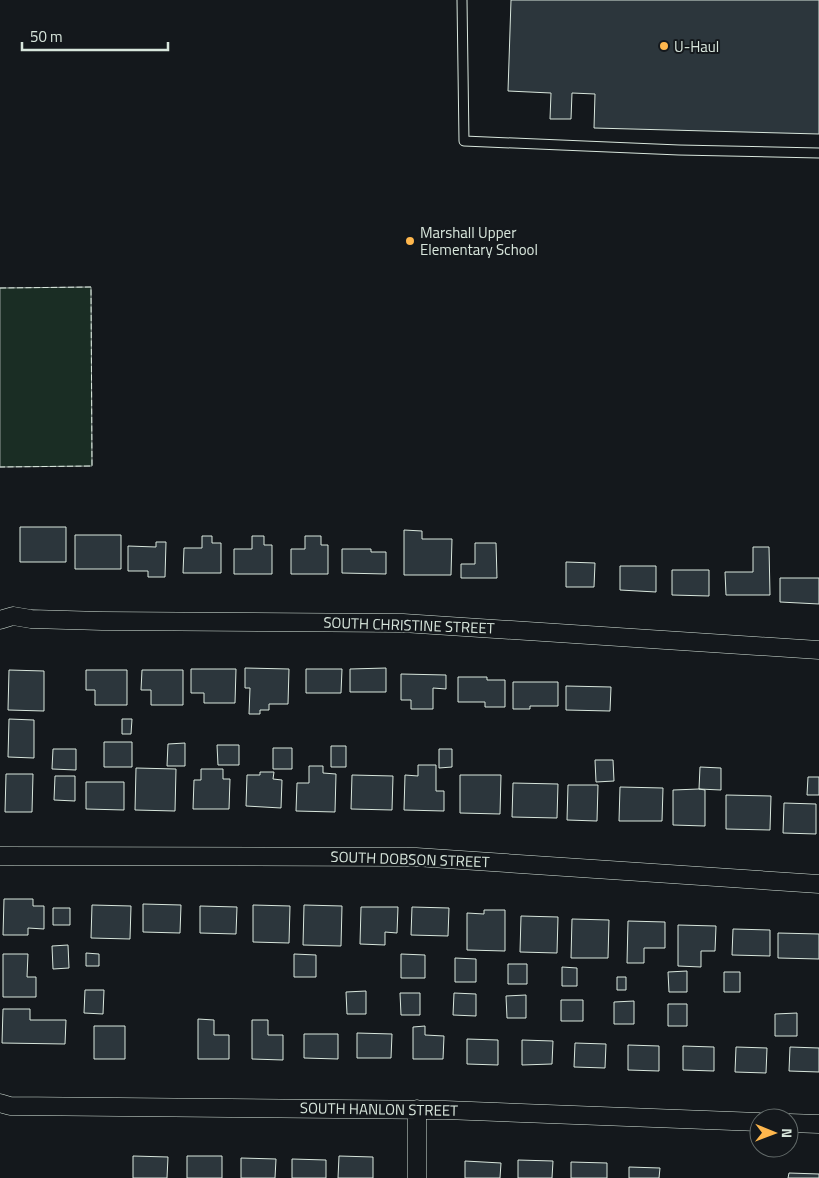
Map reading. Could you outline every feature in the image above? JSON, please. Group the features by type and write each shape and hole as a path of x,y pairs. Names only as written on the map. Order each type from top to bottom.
{"street":[{"name":"SOUTH CHRISTINE STREET","path":"0,620 13,616 32,619 93,621 402,623 819,650"},
{"name":"SOUTH DOBSON STREET","path":"0,856 416,857 819,884"},
{"name":"SOUTH HANLON STREET","path":"0,1103 10,1106 417,1109 749,1122"},
{"path":"417,1109 417,1178"},
{"path":"799,1123 819,1124"}],"lane":[{"path":"462,0 464,141 679,150 819,153"}],"green space":[{"path":"91,287 92,466 0,467 0,288"}],"building":[{"name":"U-Haul","path":"511,0 819,0 819,134 594,128 595,94 572,93 571,119 550,119 551,93 508,91"},
{"path":"20,527 66,527 66,562 20,562"},
{"path":"404,530 422,531 422,539 452,539 451,575 404,575"},
{"path":"75,535 121,535 121,569 75,569"},
{"path":"202,536 212,536 212,543 221,543 221,573 183,573 184,548 202,548"},
{"path":"252,536 264,536 264,545 272,545 272,574 234,574 234,549 252,549"},
{"path":"305,536 321,536 321,545 328,545 328,574 291,574 291,549 305,549"},
{"path":"156,542 166,542 165,577 148,577 148,571 128,571 128,546 156,547"},
{"path":"475,543 496,543 497,578 461,578 461,564 475,564"},
{"path":"753,547 769,547 770,595 726,595 725,572 753,572"},
{"path":"342,549 371,549 371,552 386,552 386,574 342,573"},
{"path":"566,562 595,563 594,587 566,587"},
{"path":"620,566 656,566 656,592 620,590"},
{"path":"672,570 709,570 709,596 672,595"},
{"path":"780,578 819,578 819,604 780,602"},
{"path":"245,668 289,669 288,704 269,704 269,710 260,710 260,714 249,714 250,688 245,688"},
{"path":"386,668 386,692 350,692 350,669"},
{"path":"191,669 236,669 235,703 204,703 204,693 191,693"},
{"path":"306,669 342,669 341,693 306,693"},
{"path":"9,670 44,671 44,711 8,710"},
{"path":"86,670 127,670 127,705 95,705 95,690 86,690"},
{"path":"142,670 183,670 183,705 151,705 151,690 141,690"},
{"path":"401,674 446,675 446,689 433,688 433,709 411,709 411,700 401,700"},
{"path":"458,677 487,677 487,680 505,680 505,707 485,707 485,702 458,702"},
{"path":"513,682 558,682 558,706 530,706 530,709 513,709"},
{"path":"566,686 611,687 610,711 566,710"},
{"path":"9,719 34,720 34,758 8,757"},
{"path":"122,719 132,719 131,734 122,734"},
{"path":"104,742 132,742 132,767 104,767"},
{"path":"185,743 185,766 167,766 168,744"},
{"path":"217,745 239,745 239,765 218,765"},
{"path":"331,746 346,746 346,767 331,767"},
{"path":"273,748 292,748 292,769 273,769"},
{"path":"53,749 76,749 76,770 52,769"},
{"path":"439,749 452,749 452,767 439,768"},
{"path":"595,760 613,760 614,781 596,782"},
{"path":"418,765 436,765 436,791 444,791 444,811 404,810 405,775 418,776"},
{"path":"309,766 323,766 323,773 336,774 335,812 296,811 297,783 309,783"},
{"path":"700,767 721,768 721,790 699,789"},
{"path":"136,768 176,769 175,811 135,810"},
{"path":"201,769 223,769 223,779 230,779 229,809 193,809 194,780 201,780"},
{"path":"260,772 274,772 273,779 282,780 281,808 246,806 247,775 260,775"},
{"path":"6,774 33,774 32,812 5,812"},
{"path":"352,775 393,776 392,810 351,809"},
{"path":"460,775 501,775 500,814 460,813"},
{"path":"55,776 75,776 75,801 54,800"},
{"path":"808,777 819,777 819,795 807,795"},
{"path":"86,782 124,782 124,810 86,809"},
{"path":"513,783 558,784 557,818 512,817"},
{"path":"568,785 598,785 597,821 567,820"},
{"path":"620,787 663,788 662,821 619,821"},
{"path":"673,790 705,790 705,826 673,825"},
{"path":"726,795 771,796 770,830 726,829"},
{"path":"784,803 816,804 816,834 783,833"},
{"path":"4,899 33,899 33,906 44,906 44,929 28,928 28,935 3,935"},
{"path":"143,904 181,905 180,933 143,932"},
{"path":"92,905 131,906 130,939 91,938"},
{"path":"253,905 290,906 289,943 253,942"},
{"path":"304,905 342,906 341,946 303,945"},
{"path":"200,906 237,907 236,934 200,933"},
{"path":"361,907 398,907 397,933 385,932 385,945 360,944"},
{"path":"412,907 449,908 448,936 411,935"},
{"path":"53,908 70,908 70,925 53,925"},
{"path":"484,910 505,910 505,951 467,950 467,913 484,914"},
{"path":"521,916 558,917 557,953 520,952"},
{"path":"572,919 609,920 608,958 571,958"},
{"path":"628,921 665,922 665,948 644,948 644,963 627,963"},
{"path":"678,925 716,926 715,951 701,951 701,967 678,966"},
{"path":"733,929 770,930 770,956 732,955"},
{"path":"778,933 819,934 819,959 778,958"},
{"path":"68,945 69,968 53,969 52,946"},
{"path":"86,953 99,954 99,966 86,966"},
{"path":"3,954 28,954 27,977 36,977 36,997 3,997"},
{"path":"294,954 316,955 316,977 294,977"},
{"path":"401,954 425,955 425,978 401,978"},
{"path":"455,958 476,959 476,982 455,982"},
{"path":"508,964 527,964 527,984 508,984"},
{"path":"562,967 577,968 577,986 562,986"},
{"path":"687,971 687,992 669,992 668,972"},
{"path":"724,972 740,972 740,992 724,992"},
{"path":"617,977 626,977 626,990 617,990"},
{"path":"85,990 104,990 103,1014 84,1013"},
{"path":"366,991 366,1014 347,1014 346,992"},
{"path":"400,993 420,993 420,1015 401,1015"},
{"path":"454,993 476,994 476,1016 453,1015"},
{"path":"526,995 526,1018 507,1018 506,996"},
{"path":"561,1000 583,1000 583,1021 561,1021"},
{"path":"634,1001 634,1024 614,1024 614,1002"},
{"path":"668,1004 687,1004 687,1026 668,1026"},
{"path":"3,1009 30,1009 30,1020 66,1020 65,1044 2,1043"},
{"path":"797,1013 797,1036 775,1036 775,1014"},
{"path":"198,1019 214,1020 214,1035 229,1035 229,1059 198,1059"},
{"path":"252,1020 268,1020 268,1035 283,1035 283,1060 252,1059"},
{"path":"94,1026 125,1026 125,1059 94,1059"},
{"path":"425,1026 425,1035 444,1036 443,1059 413,1059 413,1027"},
{"path":"357,1033 392,1034 391,1058 357,1058"},
{"path":"304,1034 338,1034 338,1059 304,1058"},
{"path":"467,1039 498,1040 498,1065 467,1064"},
{"path":"522,1040 553,1041 552,1064 522,1065"},
{"path":"575,1043 606,1044 605,1068 574,1067"},
{"path":"628,1045 659,1046 659,1071 628,1070"},
{"path":"683,1046 714,1047 714,1071 683,1070"},
{"path":"736,1047 767,1048 766,1073 735,1072"},
{"path":"790,1047 819,1048 819,1072 789,1071"},
{"path":"133,1156 168,1157 167,1178 133,1178"},
{"path":"187,1156 222,1156 222,1178 187,1178"},
{"path":"339,1156 373,1157 373,1178 338,1178"},
{"path":"241,1158 276,1159 275,1178 241,1178"},
{"path":"292,1159 326,1160 326,1178 292,1178"},
{"path":"518,1160 553,1161 552,1178 518,1178"},
{"path":"465,1161 501,1163 500,1178 465,1178"},
{"path":"571,1162 607,1163 607,1178 571,1178"},
{"path":"629,1167 660,1168 659,1178 629,1178"},
{"path":"789,1173 819,1174 819,1178 788,1178"}],"fence":[{"path":"0,288 91,287 92,466 0,467"}],"place":[{"name":"U-Haul","path":"664,46"},
{"name":"Marshall Upper Elementary School","path":"410,241"}]}
